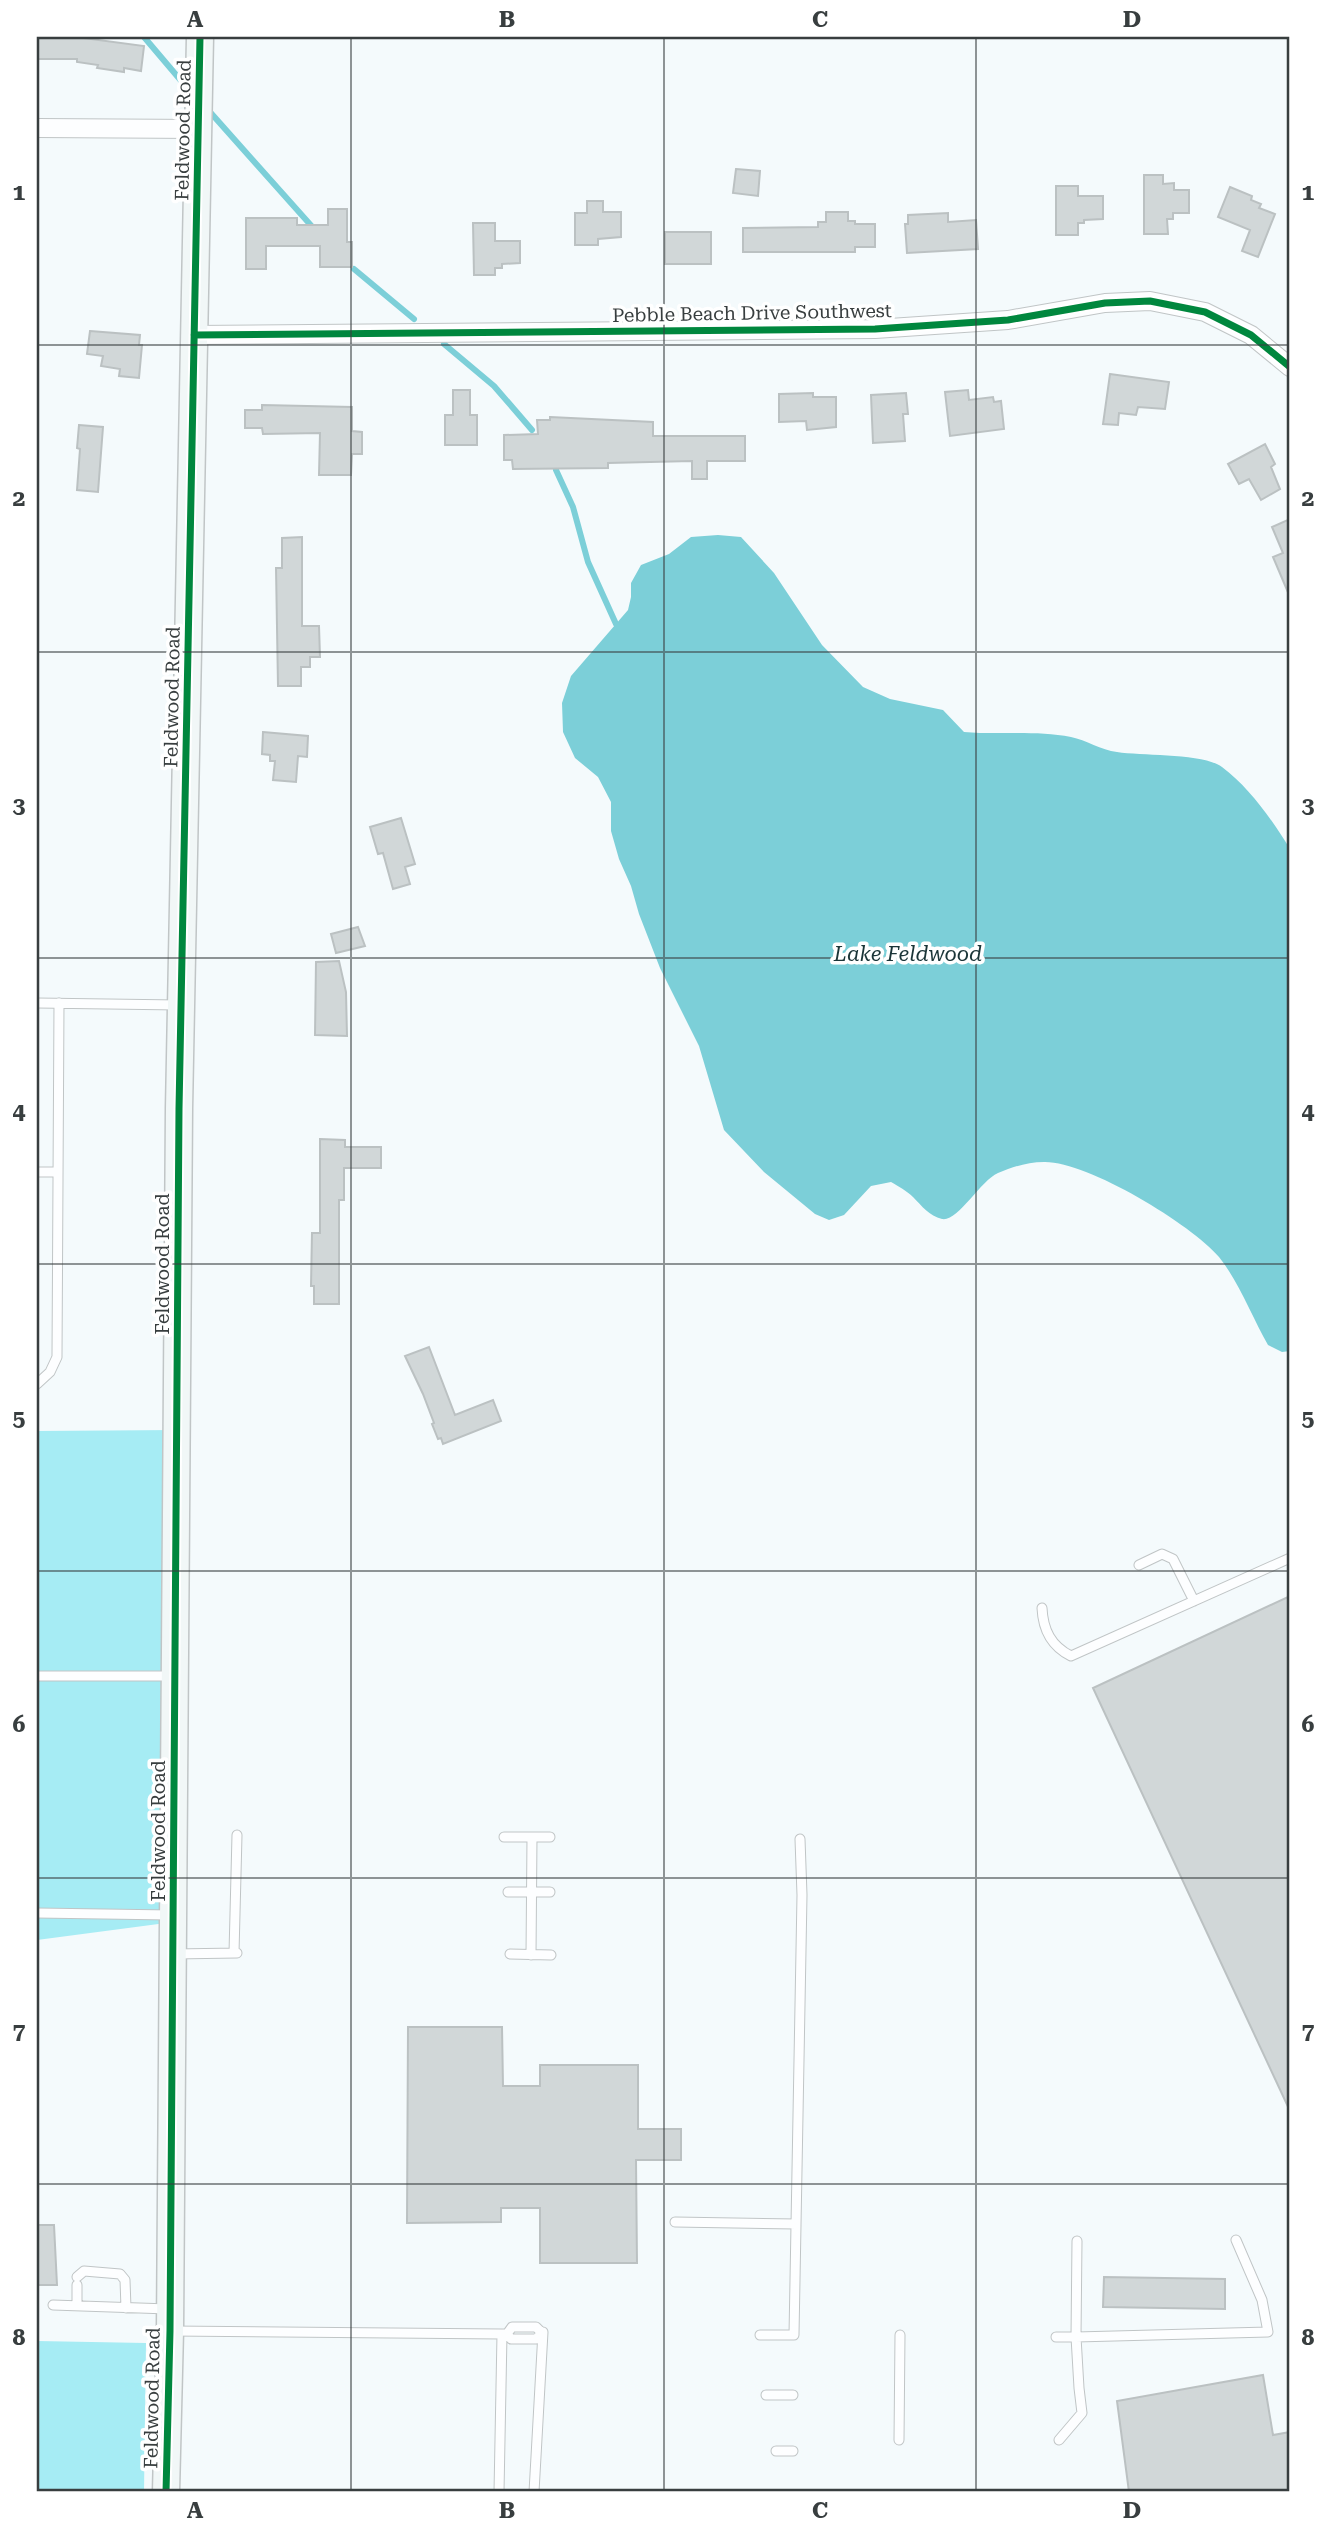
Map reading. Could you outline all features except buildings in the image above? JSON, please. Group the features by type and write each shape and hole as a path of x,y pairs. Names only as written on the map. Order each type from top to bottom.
{"street":[{"name":"Feldwood Road","path":"166,2492 170,2320 181,1005 200,37"},
{"path":"37,128 199,129"},
{"name":"Pebble Beach Drive Southwest","path":"194,335 874,329 1009,320 1105,303 1150,301 1205,312 1251,335 1290,367"}],"lane":[{"path":"37,1003 181,1005"},
{"path":"37,1384 50,1372 57,1357 59,1003"},
{"path":"37,1172 58,1172"},
{"path":"1139,1565 1162,1554 1173,1559 1194,1601"},
{"path":"1042,1608 1042,1620 1056,1649 1071,1656 1290,1558"},
{"path":"37,1676 175,1676"},
{"path":"173,1954 237,1953 237,1835"},
{"path":"504,1837 551,1837"},
{"path":"531,1955 532,1837"},
{"path":"760,2335 794,2335 802,1895 800,1839"},
{"path":"508,1892 550,1892"},
{"path":"37,1913 173,1915"},
{"path":"510,1954 551,1955"},
{"path":"676,2222 796,2224"},
{"path":"1056,2337 1268,2332 1262,2300 1236,2240"},
{"path":"1059,2440 1082,2413 1076,2337 1077,2241"},
{"path":"77,2306 77,2281 84,2271 120,2274 125,2280 126,2308"},
{"path":"53,2305 126,2308 170,2320 504,2334 512,2327 536,2327 543,2332 534,2492"},
{"path":"499,2492 504,2334"},
{"path":"899,2440 900,2335"},
{"path":"766,2395 793,2395"},
{"path":"776,2451 793,2451"}],"shaded area":[{"path":"177,1430 166,1923 37,1940 37,1431"},
{"path":"37,2341 146,2343 144,2492 37,2492"}],"water":[{"name":"Lake Feldwood","path":"691,537 741,537 774,573 822,645 863,687 890,699 943,710 964,732 1058,735 1077,738 1117,752 1187,757 1213,762 1242,784 1276,827 1290,849 1290,1351 1282,1352 1268,1345 1233,1277 1205,1243 1163,1212 1086,1172 1063,1164 1044,1162 1015,1167 991,1177 955,1214 942,1219 929,1213 908,1193 891,1182 871,1186 844,1215 829,1220 815,1214 764,1172 724,1130 699,1046 660,968 619,859 611,831 611,802 598,777 575,758 563,732 562,703 571,676 628,610 631,583 641,565 669,554"}],"waterway":[{"path":"144,37 183,83"},
{"path":"210,112 316,231"},
{"path":"354,269 414,319"},
{"path":"444,344 494,386 532,430"},
{"path":"556,470 573,507 588,562 616,624"}],"cycle path":[{"path":"166,2492 170,2331 179,1109 200,37"},
{"path":"194,335 875,329 1008,320 1105,303 1150,301 1205,312 1251,335 1290,367"}]}
